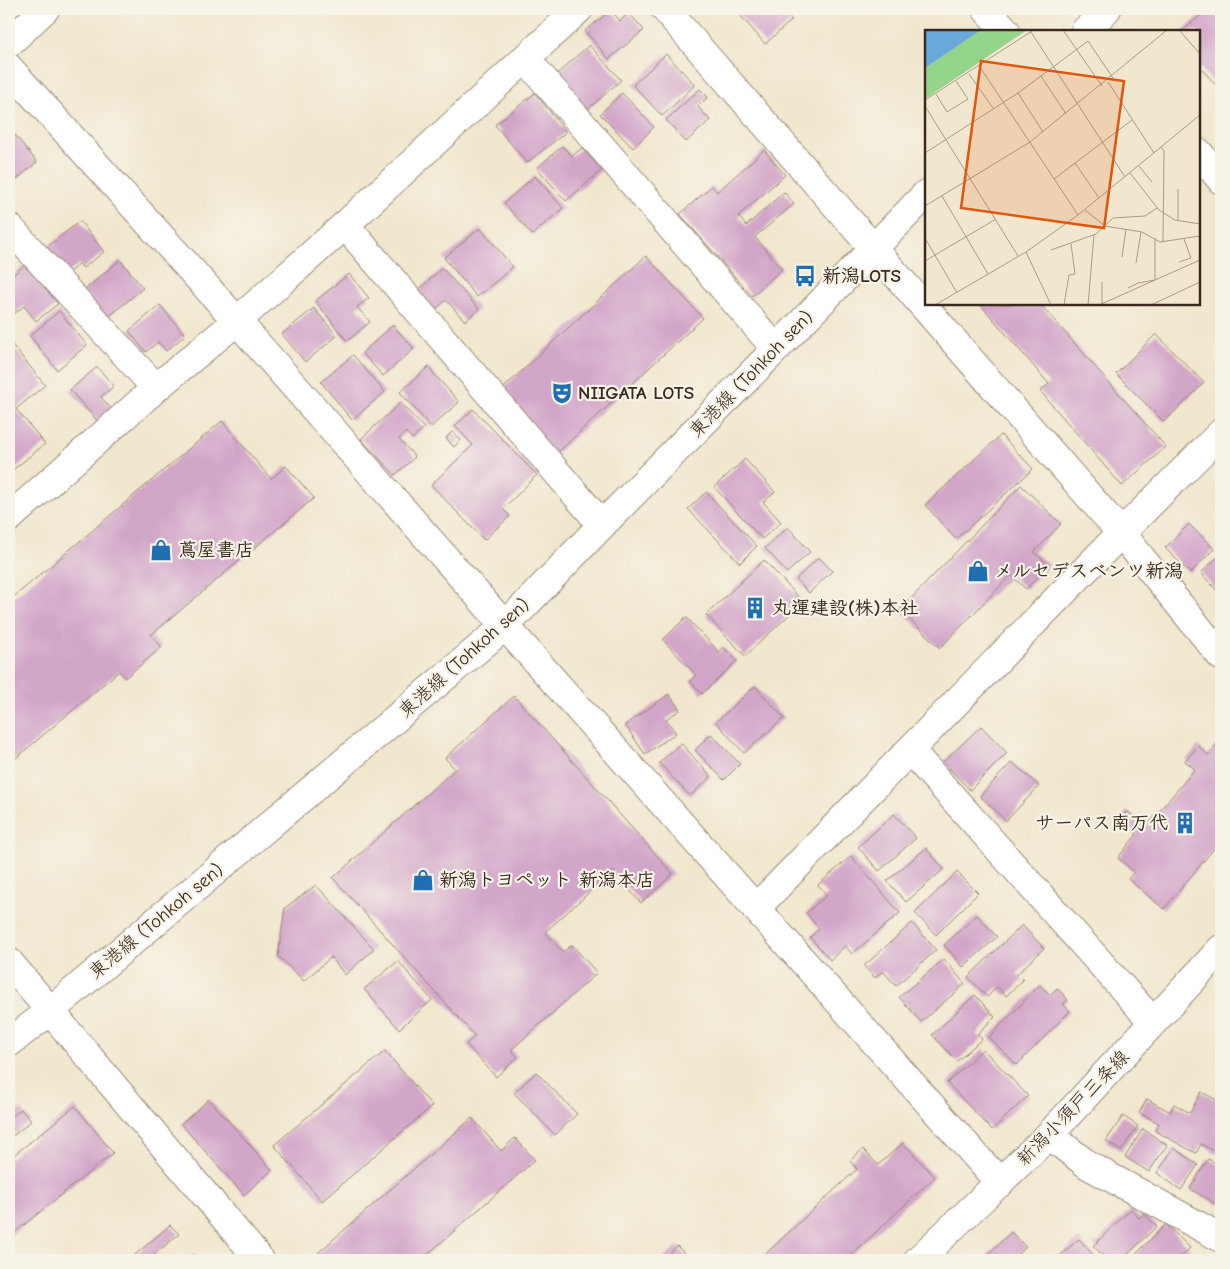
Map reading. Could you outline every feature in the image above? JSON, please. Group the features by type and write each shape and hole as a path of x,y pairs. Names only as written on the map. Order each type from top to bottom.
{"street":[{"path":"9,43 45,9"},
{"path":"9,518 346,224 578,9"},
{"path":"665,9 1121,533 1221,656"},
{"path":"986,9 1005,30"},
{"path":"525,58 776,349"},
{"path":"9,68 237,321 1000,1183"},
{"path":"1200,154 1221,180"},
{"name":"東港線 (Tohkoh sen)","path":"9,1043 50,1011 506,626 602,525 925,195"},
{"path":"346,224 602,525"},
{"path":"9,227 156,388"},
{"path":"756,908 1121,533 1221,434"},
{"path":"910,750 1153,1022"},
{"name":"新潟小須戸三条線","path":"918,1260 1049,1135 1221,949"},
{"path":"9,962 260,1260"},
{"path":"1049,1135 1088,1165 1221,1238"}],"building":[{"path":"735,9 782,9 792,20 765,44"},
{"path":"1208,9 1221,9 1221,91 1200,67 1200,30 1183,30"},
{"path":"611,10 620,21 629,13 644,30 609,59 585,31"},
{"path":"589,45 621,80 587,110 556,75"},
{"path":"666,54 695,85 662,116 633,85"},
{"path":"700,89 708,97 698,107 710,120 686,142 666,120"},
{"path":"535,93 566,132 527,163 495,125"},
{"path":"622,93 654,127 633,148 600,114"},
{"path":"11,130 37,162 9,186 9,132"},
{"path":"562,146 572,156 582,148 602,170 566,201 537,168"},
{"path":"764,150 785,175 738,216 746,226 784,192 794,204 755,237 782,269 752,296 680,214 712,186 717,192"},
{"path":"535,176 563,208 532,235 504,203"},
{"path":"80,221 104,252 83,268 79,264 68,273 47,247"},
{"path":"480,228 513,267 477,297 444,258"},
{"path":"646,256 703,318 555,455 498,393"},
{"path":"120,260 143,288 106,319 83,291"},
{"path":"26,264 58,304 36,321 24,306 9,318 9,278"},
{"path":"442,268 479,309 465,321 446,300 431,314 414,294"},
{"path":"349,274 369,298 357,307 370,322 347,341 315,301"},
{"path":"160,305 185,335 166,351 158,342 146,352 129,331"},
{"path":"981,305 1041,305 1166,447 1122,486 1040,391 1049,384"},
{"path":"314,308 337,336 305,362 282,334"},
{"path":"59,311 87,345 57,370 30,336"},
{"path":"393,325 414,349 383,376 362,353"},
{"path":"1156,334 1204,383 1164,422 1116,374"},
{"path":"9,341 45,385 16,409 45,444 9,473"},
{"path":"353,355 385,392 352,420 321,382"},
{"path":"97,367 114,386 101,397 112,410 98,422 70,390"},
{"path":"428,367 459,402 431,427 400,392"},
{"path":"400,403 424,428 412,439 406,432 399,439 415,457 395,475 361,439"},
{"path":"473,409 537,475 503,509 510,516 484,540 431,485 473,445 455,426"},
{"name":"蔦屋書店","path":"222,421 271,479 286,466 314,498 151,635 162,647 125,678 119,671 9,764 9,601"},
{"path":"452,432 461,440 454,447 446,438"},
{"path":"1001,435 1033,469 956,539 925,505"},
{"path":"745,459 775,492 763,502 781,522 762,539 714,487"},
{"path":"1021,485 1061,524 1034,552 1049,565 1026,589 1011,575 940,648 900,610"},
{"path":"706,492 757,546 740,563 688,509"},
{"path":"1189,524 1214,549 1190,573 1165,548"},
{"path":"788,527 810,552 787,573 765,548"},
{"path":"1221,554 1221,595 1201,573"},
{"path":"819,557 832,571 809,593 796,579"},
{"name":"丸運建設(株)本社","path":"764,560 803,602 745,656 706,615"},
{"path":"686,617 719,652 723,647 737,661 702,694 690,681 696,675 663,640"},
{"path":"755,686 784,718 744,753 716,722"},
{"path":"669,694 680,710 666,719 676,733 645,754 625,725"},
{"path":"514,696 673,874 641,903 613,871 545,932 563,952 572,945 597,973 511,1050 518,1057 496,1077 466,1044 475,1036 333,878 455,769 445,758"},
{"path":"981,726 1007,753 970,790 943,762"},
{"path":"711,734 740,764 724,780 695,750"},
{"name":"サーパス南万代","path":"1221,739 1221,840 1164,909 1128,879 1134,872 1118,858 1137,834 1120,820 1127,811 1146,827 1195,769 1185,761 1198,746 1208,755"},
{"path":"681,743 711,777 690,796 659,763"},
{"path":"1012,762 1039,786 1006,821 980,796"},
{"path":"894,814 916,838 879,871 858,847"},
{"path":"926,848 944,869 906,902 887,881"},
{"path":"851,856 900,913 852,954 845,946 830,960 810,937 819,929 806,913 827,895 818,885"},
{"path":"957,872 978,893 936,935 915,913"},
{"path":"316,885 374,949 345,975 331,957 304,981 278,956 285,908"},
{"path":"977,915 997,937 963,967 944,945"},
{"path":"912,923 936,950 896,986 883,971 875,978 864,966"},
{"path":"1022,925 1044,948 1017,974 1023,980 1006,996 997,987 987,997 968,977"},
{"path":"944,959 965,984 921,1022 899,997"},
{"path":"398,961 432,1000 399,1029 364,989"},
{"path":"1040,985 1050,995 1057,988 1068,1000 1063,1004 1070,1011 1017,1065 989,1037"},
{"path":"975,995 995,1017 977,1034 982,1039 957,1061 932,1035"},
{"path":"983,1049 1028,1096 992,1130 947,1083"},
{"path":"385,1051 432,1106 322,1201 274,1145"},
{"path":"536,1072 577,1114 555,1135 514,1093"},
{"path":"1201,1092 1221,1102 1221,1155 1201,1144 1196,1153 1155,1131 1159,1123 1139,1113 1147,1099 1170,1112 1174,1104 1190,1113"},
{"path":"209,1099 272,1170 244,1195 181,1124"},
{"path":"75,1106 113,1153 9,1237 9,1159"},
{"path":"21,1109 31,1121 9,1139 9,1119"},
{"path":"1123,1116 1138,1126 1121,1151 1106,1141"},
{"path":"472,1118 501,1151 515,1138 535,1160 421,1260 310,1260"},
{"path":"1143,1129 1167,1145 1149,1172 1125,1157"},
{"path":"903,1143 935,1177 846,1260 759,1260 857,1169 850,1161 863,1149 878,1165"},
{"path":"1174,1148 1198,1165 1181,1190 1157,1173"},
{"path":"1208,1159 1221,1166 1221,1200 1218,1205 1190,1189"},
{"path":"1131,1209 1139,1218 1144,1214 1157,1226 1122,1260 1108,1260 1093,1246"},
{"path":"1166,1224 1190,1248 1182,1256 1186,1260 1132,1260 1131,1259"},
{"path":"170,1225 179,1234 148,1260 129,1260"},
{"path":"1011,1232 1026,1247 1016,1257 1019,1260 982,1260"},
{"path":"1079,1239 1098,1260 1055,1260"},
{"path":"677,1246 691,1260 662,1260"},
{"path":"193,1254 199,1260 185,1260"}],"place":[{"name":"新潟LOTS","path":"805,276"},
{"name":"NIIGATA LOTS","path":"562,393"},
{"name":"蔦屋書店","path":"161,550"},
{"name":"メルセデスベンツ新潟","path":"978,571"},
{"name":"丸運建設(株)本社","path":"755,608"},
{"name":"サーパス南万代","path":"1185,823"},
{"name":"新潟トヨペット 新潟本店","path":"423,880"}]}
